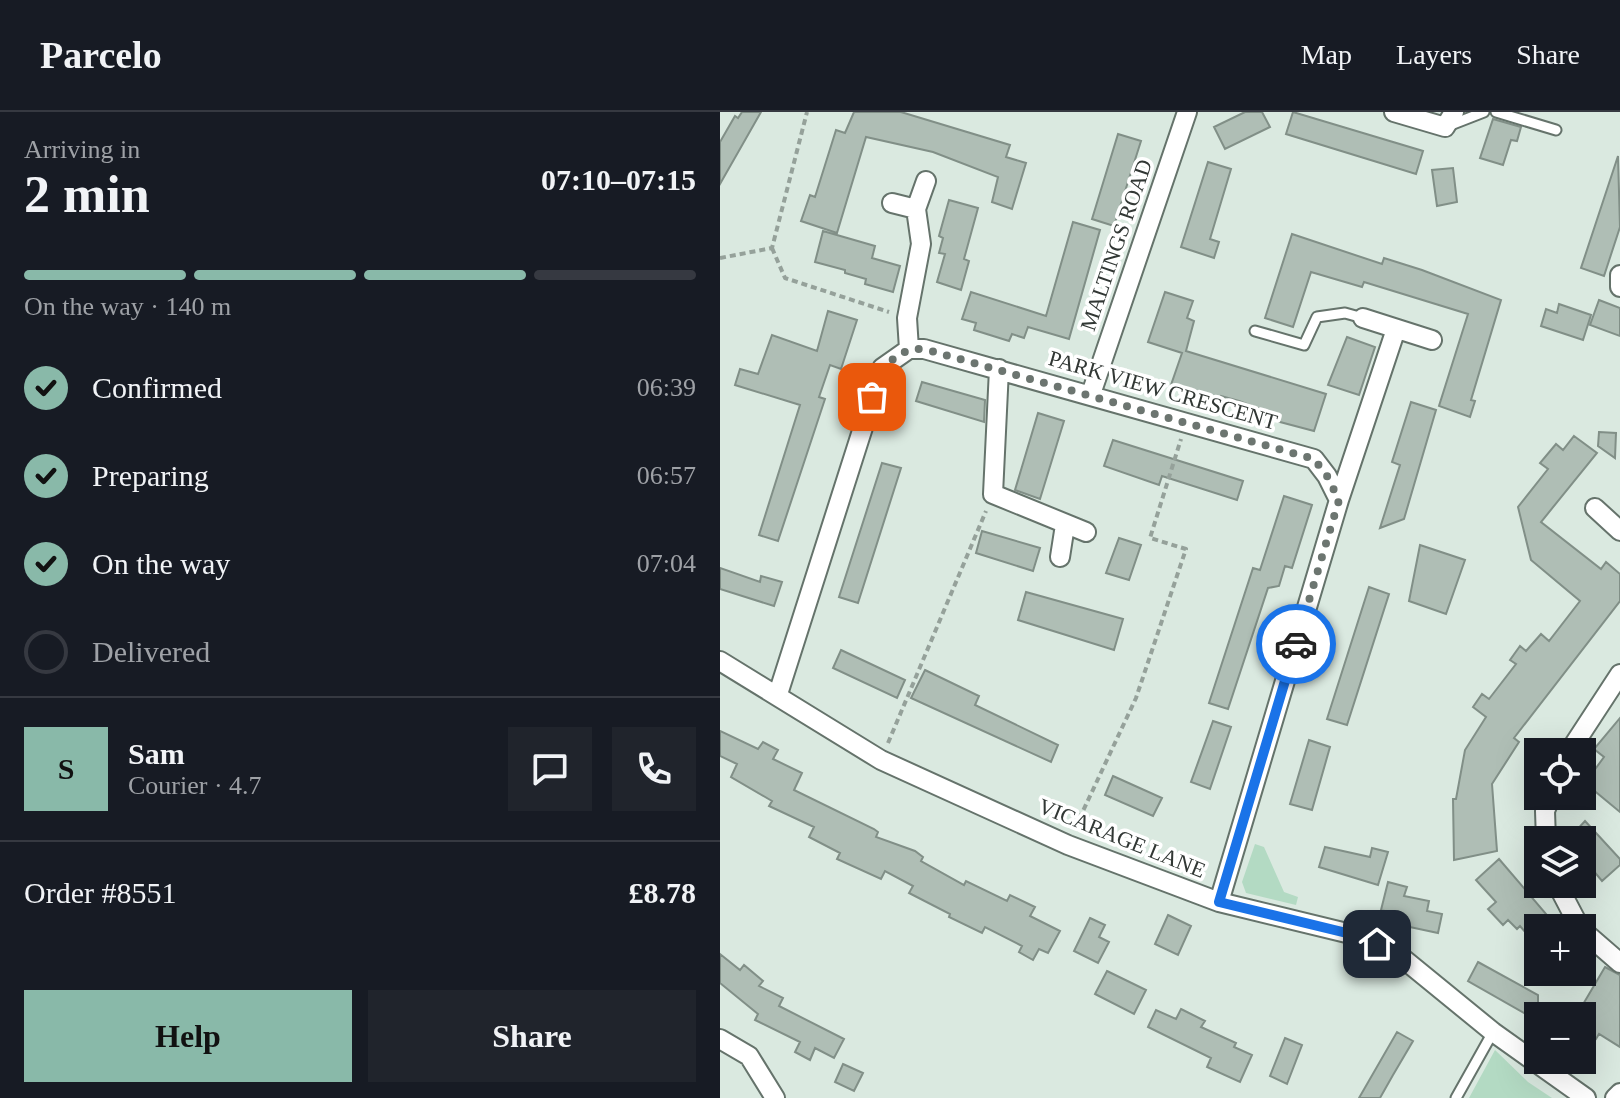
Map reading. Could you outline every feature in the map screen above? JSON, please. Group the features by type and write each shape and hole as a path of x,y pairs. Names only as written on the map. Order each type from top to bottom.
{"street":[{"name":"MALTINGS ROAD","path":"1091,394 1187,112"},
{"path":"1394,112 1450,120"},
{"path":"778,694 882,368 909,349 907,318 921,244 916,209 926,181"},
{"path":"892,203 916,209"},
{"path":"1620,275 1620,287"},
{"path":"1363,318 1432,340"},
{"path":"1219,902 1339,500 1396,329"},
{"name":"PARK VIEW CRESCENT","path":"909,349 924,349 999,369 1314,459 1339,500"},
{"path":"999,369 993,494 1086,532"},
{"path":"1595,508 1620,531"},
{"path":"1060,557 1065,525"},
{"name":"VICARAGE LANE","path":"720,661 881,760 1068,845 1219,902 1359,936 1395,952 1493,1032 1586,1098"},
{"path":"1577,738 1599,701 1620,674"},
{"path":"1596,942 1620,963"},
{"path":"720,1039 749,1056 775,1098"},
{"path":"1615,1098 1620,1093"}],"lane":[{"path":"1450,120 1484,112"},
{"path":"1496,112 1556,130"},
{"path":"1255,331 1304,345 1317,317 1345,313 1363,318"},
{"path":"1456,1098 1493,1032"}],"path":[{"path":"807,112 772,248 785,278 907,318"},
{"path":"720,258 772,248"},
{"path":"1068,845 1136,698 1186,549 1150,538 1187,421"},
{"path":"881,760 993,494"}],"green space":[{"path":"1255,844 1264,847 1284,892 1298,897 1296,905 1246,893 1242,882"},
{"path":"1495,1050 1528,1082 1552,1098 1469,1098"}],"building":[{"path":"742,112 761,112 720,184 720,142 735,116 738,118"},
{"path":"854,112 901,112 1010,145 1006,157 1026,163 1012,209 992,202 998,177 933,152 866,137 837,233 801,221 810,195 815,197 836,130 845,133"},
{"path":"1245,112 1262,112 1270,127 1225,149 1214,127"},
{"path":"1293,112 1423,151 1416,174 1286,134"},
{"path":"1493,119 1521,127 1517,141 1511,140 1503,165 1480,158"},
{"path":"1118,134 1141,141 1114,226 1092,219"},
{"path":"1618,156 1620,227 1604,276 1581,268"},
{"path":"1208,162 1231,169 1210,239 1219,242 1214,258 1181,247"},
{"path":"1453,168 1457,202 1437,206 1432,170"},
{"path":"949,200 978,208 964,259 969,261 961,290 937,282 945,254 939,253 943,238 939,236"},
{"path":"1073,222 1100,230 1069,339 1028,327 1024,338 1012,334 1009,341 974,330 976,323 962,319 971,292 1046,316"},
{"path":"823,231 875,246 872,258 900,266 893,292 865,284 866,279 845,273 845,270 815,262"},
{"path":"1292,234 1382,264 1384,258 1422,270 1501,300 1471,400 1475,401 1470,417 1439,406 1468,314 1364,282 1362,287 1311,272 1293,327 1265,318"},
{"path":"1165,292 1193,301 1187,318 1194,321 1186,351 1326,394 1314,431 1280,422 1265,415 1265,411 1239,401 1221,396 1220,400 1204,397 1171,385 1182,353 1148,342"},
{"path":"1599,300 1620,308 1620,336 1590,325"},
{"path":"1559,304 1591,315 1583,340 1541,326 1546,309 1557,313"},
{"path":"828,311 857,320 841,369 830,365 819,397 825,399 778,541 759,535 800,405 735,385 740,369 758,374 772,335 817,351"},
{"path":"1347,337 1375,347 1359,395 1328,385"},
{"path":"922,382 985,400 984,422 916,401"},
{"path":"1411,402 1436,410 1404,519 1380,528 1400,465 1392,462"},
{"path":"1038,413 1064,421 1040,499 1015,490"},
{"path":"1599,432 1616,433 1615,458 1598,446"},
{"path":"1574,436 1597,453 1541,522 1601,569 1606,562 1620,574 1620,601 1514,738 1519,742 1492,784 1497,851 1454,860 1453,799 1456,799 1465,750 1486,717 1473,707 1482,694 1489,699 1516,664 1510,660 1520,646 1526,651 1541,634 1549,641 1580,601 1531,560 1518,507 1548,469 1540,463 1556,444 1563,450"},
{"path":"1113,440 1243,481 1237,500 1162,476 1159,485 1104,466"},
{"path":"882,463 901,468 858,603 839,597"},
{"path":"1284,496 1312,505 1292,568 1285,566 1279,586 1268,588 1228,709 1209,703 1253,568 1260,570"},
{"path":"982,531 1040,548 1033,571 976,553"},
{"path":"1119,538 1141,545 1129,580 1106,573"},
{"path":"1420,545 1465,560 1446,614 1409,601"},
{"path":"720,568 760,582 761,576 782,582 774,606 720,589"},
{"path":"1369,587 1389,594 1347,725 1327,719"},
{"path":"1026,592 1123,619 1114,650 1018,620"},
{"path":"841,650 905,680 897,698 833,668"},
{"path":"925,670 979,696 975,705 1058,745 1051,762 911,698"},
{"path":"1620,718 1620,812 1596,792 1596,768 1604,757 1596,751"},
{"path":"1213,721 1231,727 1210,789 1191,782"},
{"path":"720,731 758,749 763,742 778,750 773,759 802,773 794,790 874,829 878,832 876,837 915,851 923,857 921,861 964,885 966,881 1007,901 1010,895 1035,907 1030,916 1060,931 1048,953 1039,949 1033,960 1019,952 1022,946 985,927 982,933 909,893 913,886 885,871 881,879 837,859 840,853 809,837 814,827 769,806 772,801 731,777 737,764 720,756"},
{"path":"1309,740 1330,747 1312,810 1290,804"},
{"path":"1113,776 1162,798 1153,816 1105,795"},
{"path":"1596,833 1620,859 1620,865 1602,881 1596,874"},
{"path":"1325,847 1370,857 1372,848 1388,852 1378,885 1319,867"},
{"path":"1499,859 1524,888 1524,898 1532,898 1546,914 1524,914 1524,931 1520,926 1517,929 1508,920 1503,925 1488,909 1496,902 1476,880"},
{"path":"1388,882 1407,887 1404,896 1429,901 1427,911 1442,914 1438,933 1405,926 1407,917 1381,910"},
{"path":"1168,915 1191,926 1178,955 1155,944"},
{"path":"1090,918 1105,925 1099,937 1109,942 1098,963 1074,951"},
{"path":"720,954 740,970 744,965 763,981 759,986 783,998 779,1006 844,1039 834,1058 815,1048 810,1060 795,1052 800,1042 755,1020 758,1014 720,983"},
{"path":"1478,962 1538,995 1538,1002 1524,1002 1524,1013 1468,981"},
{"path":"1605,967 1620,975 1620,1047 1599,1034 1596,1039 1596,1002 1584,1002"},
{"path":"1107,971 1146,990 1134,1014 1095,994"},
{"path":"1181,1009 1205,1021 1201,1027 1236,1043 1234,1047 1252,1055 1240,1082 1207,1067 1211,1058 1148,1027 1156,1010 1176,1019"},
{"path":"1397,1032 1413,1041 1380,1098 1359,1098"},
{"path":"1285,1038 1302,1045 1287,1084 1270,1076"},
{"path":"843,1064 863,1073 854,1091 835,1082"}],"way so far":[{"path":"872,397 882,368 909,349 924,349 1314,459 1339,500 1296,644"}],"route":[{"path":"1296,644 1219,902 1359,936 1377,944"}]}
